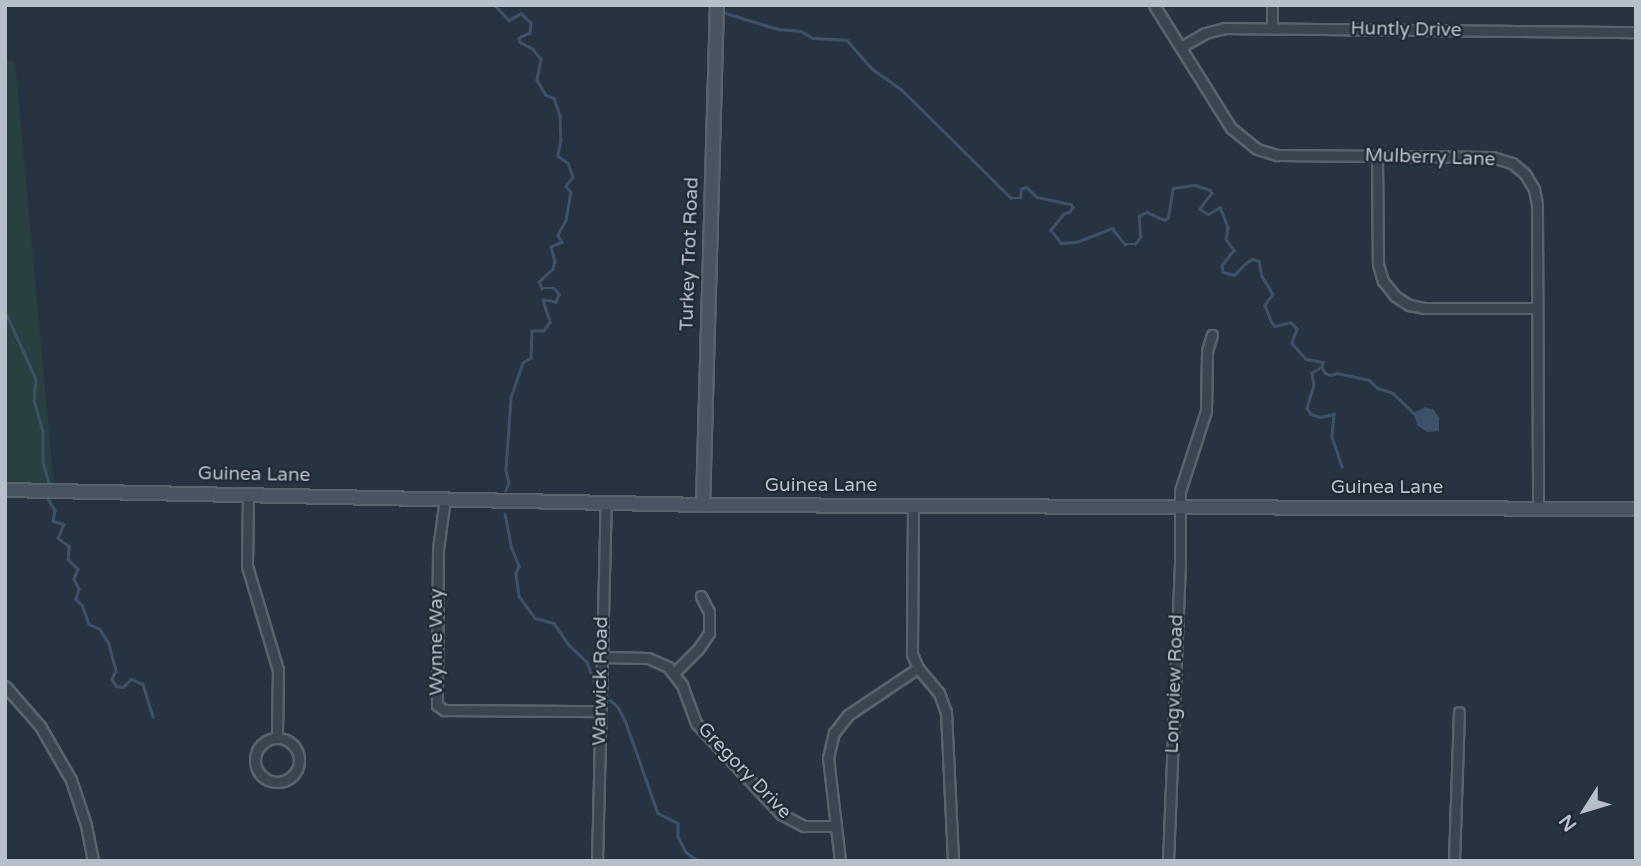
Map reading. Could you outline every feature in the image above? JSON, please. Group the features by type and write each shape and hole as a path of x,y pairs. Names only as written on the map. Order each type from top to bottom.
{"street":[{"name":"Turkey Trot Road","path":"704,505 717,5"},
{"name":"Mulberry Lane","path":"1154,5 1231,128 1257,149 1277,155 1492,157 1512,163 1525,174 1534,189 1537,204 1538,508"},
{"path":"1272,5 1272,27"},
{"name":"Huntly Drive","path":"1181,47 1217,29 1272,27 1636,32"},
{"path":"1377,156 1378,264 1383,281 1395,296 1409,305 1425,308 1538,308"},
{"name":"Longview Road","path":"1168,861 1182,483 1206,411 1207,351 1212,335"},
{"name":"Guinea Lane","path":"5,489 704,505 1636,509"},
{"path":"248,494 247,566 278,670 277,737"},
{"name":"Wynne Way","path":"445,498 438,549 437,705 444,710 601,710"},
{"name":"Warwick Road","path":"597,861 606,502"},
{"path":"913,506 910,637 912,654 919,668 939,693 946,712 953,861"},
{"path":"602,657 648,658 674,673 698,649 709,632 709,612 701,596"},
{"path":"839,861 828,758 834,733 848,715 919,668"},
{"name":"Gregory Drive","path":"674,673 682,685 696,723 781,814 804,827 836,826"},
{"path":"5,686 40,726 68,774 82,808 93,861"},
{"path":"1454,861 1459,712"},
{"path":"277,737 295,746 299,762 289,779 275,782 261,776 254,759 261,743 277,737"}],"green space":[{"path":"5,61 15,62 54,486 5,486"}],"water":[{"path":"1425,407 1434,410 1439,418 1439,431 1427,432 1417,425 1414,413"}],"waterway":[{"path":"495,5 509,20 521,13 531,23 530,33 519,38 520,42 532,48 541,59 537,80 546,95 554,98 560,115 561,140 558,156 568,163 573,177 566,186 571,192 566,220 558,235 562,242 551,247 555,261 553,269 539,282 542,288 554,288 559,294 556,302 543,300 550,322 544,331 532,331 531,358 523,363 511,398 506,470 509,483 506,490"},
{"path":"722,12 778,29 801,31 813,38 847,40 871,68 901,89 1011,198 1020,198 1021,189 1026,187 1037,197 1071,204 1073,207 1070,212 1064,214 1051,230 1061,243 1076,242 1112,228 1125,244 1135,244 1140,237 1139,216 1147,212 1164,220 1168,218 1173,188 1195,185 1210,190 1212,193 1200,209 1208,214 1220,207 1228,227 1226,239 1234,250 1222,266 1223,272 1234,275 1252,259 1259,261 1262,276 1273,294 1265,305 1271,321 1275,326 1291,322 1297,329 1292,343 1306,359 1323,362 1322,367 1312,373 1314,385 1307,408 1311,414 1320,417 1334,414 1332,437 1342,466"},
{"path":"6,313 36,379 34,400 43,431 43,462 49,483"},
{"path":"1322,367 1325,373 1331,375 1337,373 1369,380 1378,388 1393,393 1416,415"},
{"path":"48,499 55,510 53,521 64,524 58,538 69,546 68,559 78,569 74,579 79,589 76,599 82,605 89,624 100,629 109,644 116,671 112,679 116,686 123,687 131,679 143,684 153,717"},
{"path":"505,514 511,546 519,566 516,574 519,596 535,618 554,623 569,645 587,662 595,683"},
{"path":"606,687 606,696 618,707 625,720 658,813 678,823 678,837 686,852 698,861"}]}
